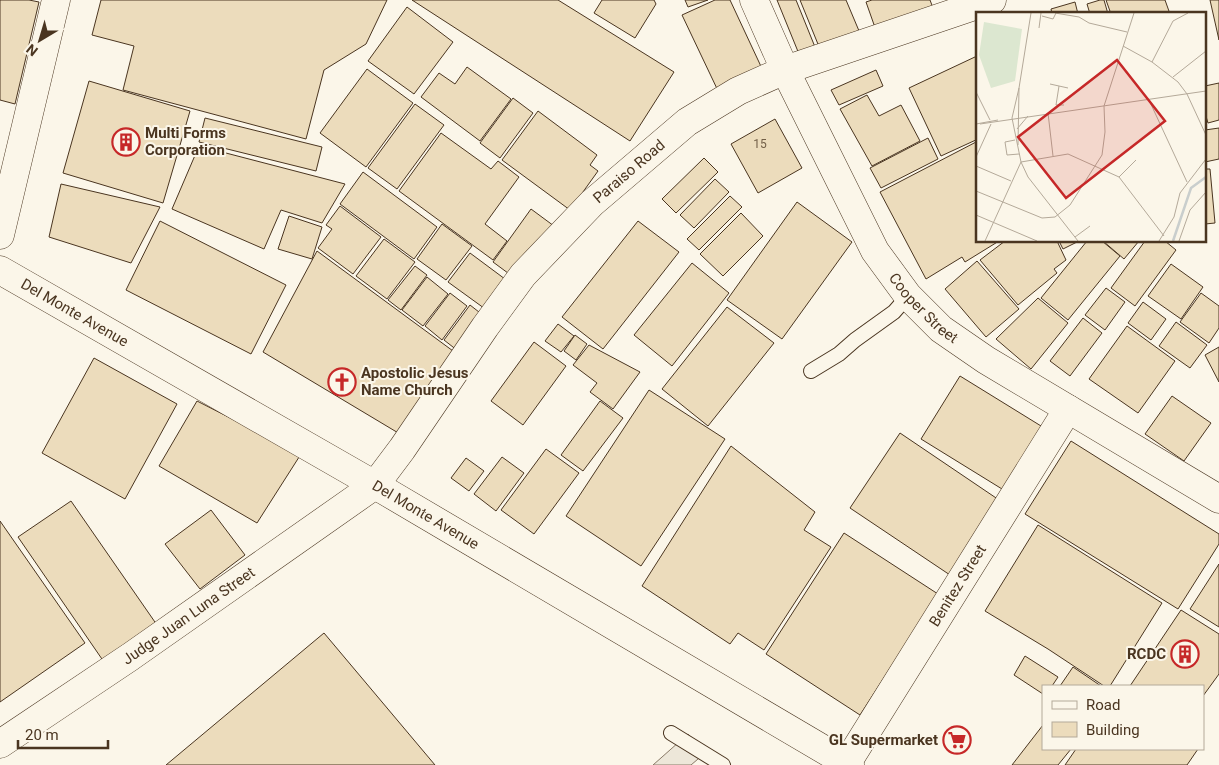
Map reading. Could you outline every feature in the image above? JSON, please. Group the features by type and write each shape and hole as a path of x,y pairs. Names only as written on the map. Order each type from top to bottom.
{"street":[{"path":"0,235 56,0"},
{"name":"Cooper Street","path":"754,0 786,70 875,251 908,296 940,329 986,360 1219,499"},
{"name":"Paraiso Road","path":"375,485 523,275 592,203 687,122 738,90 786,70 992,0"},
{"name":"Del Monte Avenue","path":"0,270 375,485 848,764"},
{"name":"Benitez Street","path":"848,764 1068,409"},
{"name":"Judge Juan Luna Street","path":"0,744 130,657 375,485"}],"lane":[{"path":"811,372 839,354 894,312 908,296"},
{"path":"671,734 722,765"}],"shaded area":[{"path":"688,734 705,753 691,765 653,765"}],"building":[{"path":"0,0 39,2 15,104 0,100"},
{"path":"101,0 387,0 366,44 324,70 306,139 123,90 134,46 92,35"},
{"path":"412,0 558,0 674,72 630,141"},
{"path":"602,0 654,0 656,4 635,38 594,13"},
{"path":"685,0 708,0 688,7"},
{"path":"715,0 730,0 765,75 720,95 682,15"},
{"path":"777,0 796,0 815,47 799,54"},
{"path":"800,0 846,0 862,38 822,54"},
{"path":"872,0 930,0 936,16 878,36 866,2"},
{"path":"1104,0 1107,12 1089,12 1087,4"},
{"path":"1106,0 1165,0 1169,12 1110,12"},
{"path":"1210,0 1219,0 1219,40"},
{"path":"1075,2 1078,12 1052,12 1051,9"},
{"path":"407,7 453,42 414,94 368,61"},
{"path":"976,56 976,140 941,156 909,88"},
{"path":"467,67 511,99 480,141 421,97 439,73 455,84"},
{"path":"367,69 413,103 366,167 320,133"},
{"path":"876,70 883,86 839,105 831,90"},
{"name":"Multi Forms Corporation","path":"89,81 190,111 163,203 63,173"},
{"path":"1219,83 1219,120 1208,123 1206,116 1206,86"},
{"path":"867,95 879,116 901,105 920,141 872,166 840,109"},
{"path":"513,98 533,113 500,158 480,143"},
{"path":"415,104 444,125 397,189 368,168"},
{"path":"538,111 597,155 590,165 598,171 570,210 502,160"},
{"path":"205,118 322,147 316,171 199,142"},
{"path":"775,119 802,168 758,193 731,144"},
{"path":"1219,128 1219,159 1206,162 1206,130"},
{"path":"441,133 491,169 498,161 519,177 485,224 507,241 493,260 399,191"},
{"path":"928,138 938,159 881,188 870,168"},
{"path":"976,142 976,242 997,242 965,262 962,257 926,279 880,192"},
{"path":"199,146 345,184 322,223 281,210 264,249 172,209"},
{"path":"704,158 718,172 676,213 662,199"},
{"path":"1206,169 1210,169 1215,223 1206,224"},
{"path":"363,172 437,227 414,259 340,204"},
{"path":"715,179 729,192 694,228 680,215"},
{"path":"61,184 160,207 131,263 49,237"},
{"path":"730,196 742,207 699,250 687,239"},
{"path":"797,202 852,242 782,339 727,300"},
{"path":"340,206 381,237 353,274 318,248 332,229 326,225"},
{"path":"531,209 554,226 516,279 493,262"},
{"path":"741,213 763,236 723,276 700,254"},
{"path":"289,216 322,227 312,259 278,249"},
{"path":"160,221 286,285 251,354 126,290"},
{"path":"638,221 679,252 603,349 562,317"},
{"path":"442,224 472,246 446,280 417,259"},
{"path":"384,239 415,262 387,299 356,276"},
{"path":"1004,242 1057,242 1066,260 1054,269 1057,273 1018,305 980,260"},
{"path":"1060,242 1077,242 1063,249"},
{"path":"1086,242 1103,242 1120,256 1068,320 1041,298"},
{"path":"1104,242 1138,242 1124,259"},
{"path":"1144,242 1166,242 1176,250 1135,306 1111,288"},
{"path":"317,251 468,362 410,440 263,352"},
{"path":"470,253 509,282 488,311 448,282"},
{"path":"977,261 1019,309 986,337 945,289"},
{"path":"692,263 729,293 672,366 634,335"},
{"path":"1171,264 1203,287 1181,319 1148,296"},
{"path":"415,266 427,275 401,310 388,300"},
{"path":"427,277 448,294 423,326 402,310"},
{"path":"1106,288 1125,302 1105,330 1085,315"},
{"path":"450,293 467,306 442,340 425,326"},
{"path":"1201,293 1219,306 1219,328 1209,343 1180,322"},
{"path":"1038,298 1068,323 1031,369 996,339"},
{"path":"1143,302 1166,319 1151,340 1128,323"},
{"path":"470,305 493,323 467,358 444,340"},
{"path":"727,307 774,343 708,426 662,389"},
{"path":"1083,318 1102,333 1070,376 1050,361"},
{"path":"1176,322 1207,345 1190,368 1159,346"},
{"path":"558,324 574,336 561,352 545,341"},
{"path":"1127,326 1175,361 1138,413 1089,379"},
{"path":"575,335 587,344 576,360 564,351"},
{"path":"534,342 566,366 523,425 491,401"},
{"path":"589,345 640,372 613,409 590,392 597,383 573,365"},
{"path":"1219,347 1219,382 1205,355"},
{"path":"94,358 177,404 125,499 42,453"},
{"path":"960,376 1054,434 1015,497 921,439"},
{"path":"649,390 725,439 641,566 566,516"},
{"path":"1172,396 1211,423 1184,461 1145,434"},
{"path":"197,401 301,454 257,523 159,466"},
{"path":"600,401 623,418 583,471 561,455"},
{"path":"900,433 1005,504 956,579 850,508"},
{"path":"1071,441 1219,534 1219,544 1178,609 1025,514"},
{"path":"731,446 815,512 804,530 831,547 764,650 738,633 730,644 642,586"},
{"path":"546,449 579,473 534,534 501,510"},
{"path":"502,457 524,473 496,511 474,494"},
{"path":"466,458 484,471 469,491 451,478"},
{"path":"71,501 157,625 104,662 18,537"},
{"path":"211,510 245,555 200,589 165,544"},
{"path":"0,521 85,643 0,702"},
{"path":"1038,525 1162,603 1111,685 1102,685 985,611"},
{"path":"844,533 938,594 860,715 766,654"},
{"path":"1219,564 1219,627 1190,609"},
{"name":"RCDC","path":"1181,610 1219,634 1219,674 1204,695 1204,685 1131,685"},
{"path":"324,633 435,765 166,765"},
{"path":"1025,656 1058,677 1053,685 1042,685 1042,693 1014,675"},
{"path":"1073,667 1100,685 1061,685"},
{"path":"1042,726 1042,750 1070,750 1058,765 1012,765"},
{"path":"1075,750 1197,750 1187,765 1065,765"}],"place":[{"name":"Multi Forms Corporation","path":"126,142"},
{"name":"Apostolic Jesus Name Church","path":"342,382"},
{"name":"RCDC","path":"1185,654"},
{"name":"GL Supermarket","path":"957,740"}]}
